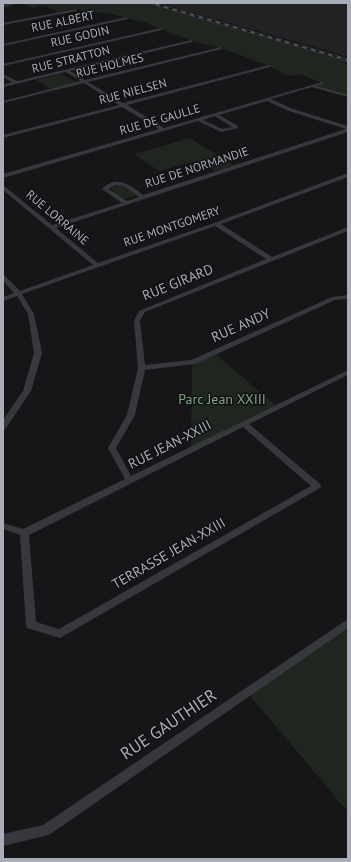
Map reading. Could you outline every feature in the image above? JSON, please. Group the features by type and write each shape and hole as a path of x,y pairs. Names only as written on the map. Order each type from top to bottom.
{"street":[{"path":"3,6 17,3"},
{"path":"3,24 76,10"},
{"name":"RUE ALBERT","path":"3,45 127,18"},
{"name":"RUE GODIN","path":"3,65 161,29"},
{"name":"RUE STRATTON","path":"3,86 191,41"},
{"name":"RUE HOLMES","path":"3,102 221,48"},
{"name":"RUE NIELSEN","path":"3,137 269,66"},
{"path":"67,71 162,129"},
{"path":"3,75 16,83"},
{"name":"RUE DE GAULLE","path":"3,176 322,83"},
{"path":"313,85 348,96"},
{"path":"267,99 291,110 348,129"},
{"path":"198,119 221,131 236,127 215,114"},
{"name":"RUE DE NORMANDIE","path":"53,227 348,129"},
{"name":"RUE MONTGOMERY","path":"3,299 348,176"},
{"path":"126,203 105,189 116,183 125,184 143,198"},
{"name":"RUE LORRAINE","path":"3,187 53,227 96,265"},
{"path":"216,224 270,259"},
{"name":"RUE GIRARD","path":"130,481 112,448 131,415 142,368 137,321 142,311 270,259 346,231"},
{"path":"3,277 18,293 31,314 38,353 27,391 3,426"},
{"name":"RUE ANDY","path":"142,368 192,362 334,298 348,297"},
{"name":"RUE JEAN-XXIII","path":"24,534 348,372"},
{"name":"TERRASSE JEAN-XXIII","path":"24,534 31,625 60,634 316,486 244,424"},
{"path":"3,526 24,534"},
{"name":"RUE GAUTHIER","path":"3,840 45,831 348,623"}],"shaded area":[{"path":"158,3 348,3 348,57 297,42"}],"green space":[{"path":"23,3 148,3 348,61 348,96 313,85 321,83 300,74 289,76 269,66 221,48 191,41 146,23 111,14 73,9 58,12 44,5 32,8"},
{"path":"61,74 77,82 50,89 36,80"},
{"path":"190,138 233,165 215,171 197,161 159,171 134,154"},
{"path":"117,185 124,186 134,193 134,196 125,198 111,191 112,188"},
{"name":"Parc Jean XXIII","path":"213,352 278,407 191,451 192,362"},
{"path":"348,623 348,812 247,692"}],"railway":[{"path":"151,3 348,60"}]}
